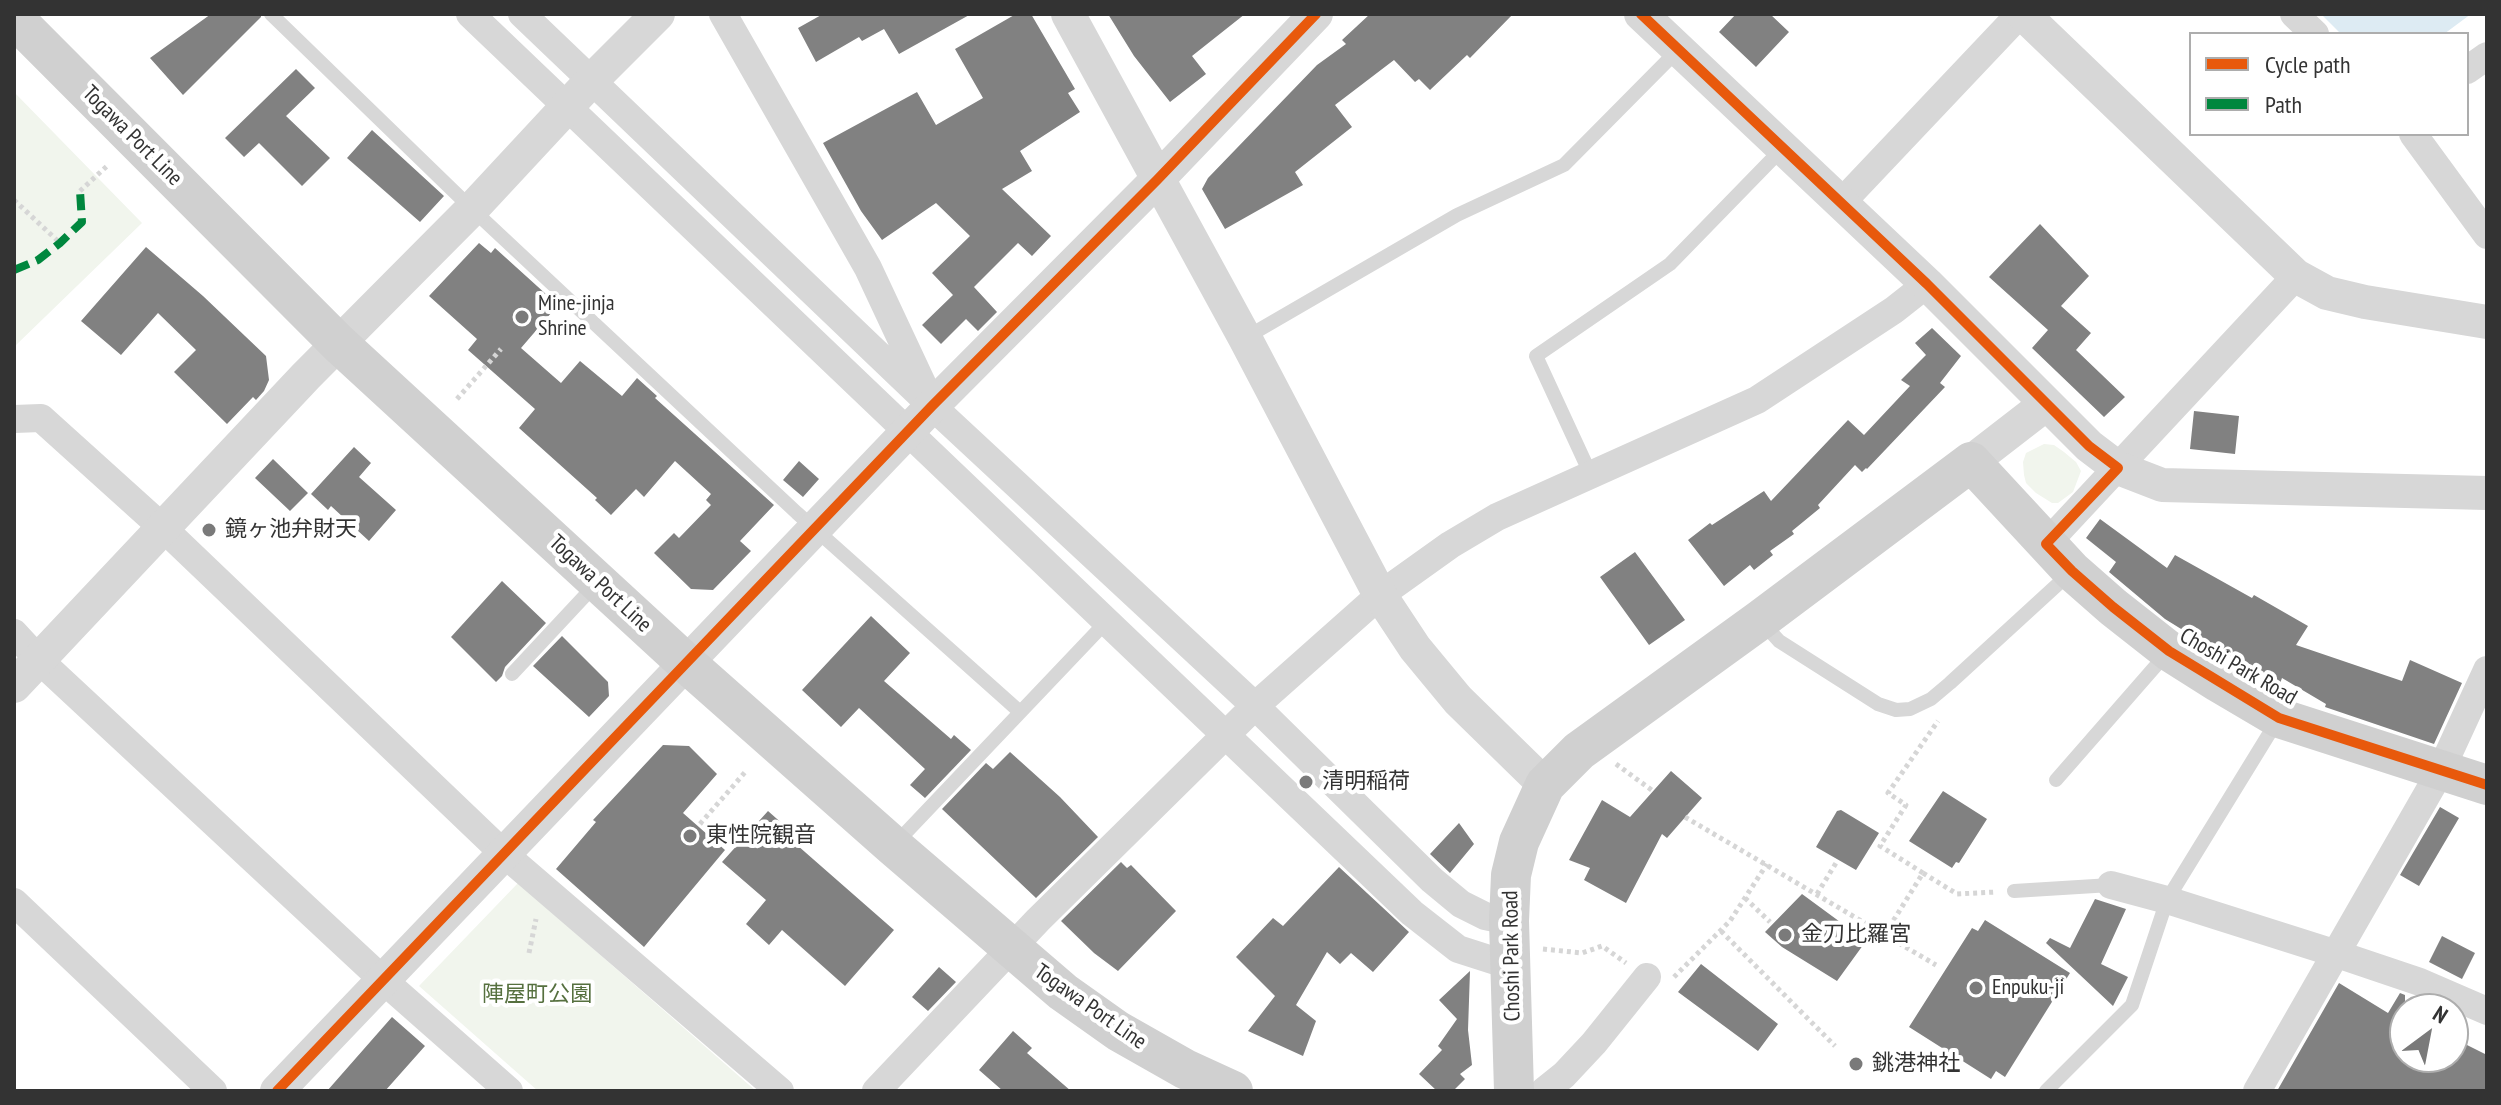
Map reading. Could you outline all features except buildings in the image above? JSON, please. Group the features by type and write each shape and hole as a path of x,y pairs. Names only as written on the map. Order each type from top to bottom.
{"main road":[{"name":"Togawa Port Line","path":"14,18 338,343 686,663 1010,949 1118,1031 1185,1069 1233,1091"},
{"name":"Choshi Park Road","path":"1514,1091 1527,957 1509,921 1511,875 1519,842 1545,785 1579,751 1971,462 2059,557 2113,607 2169,651 2279,718 2487,785"}],"street":[{"path":"470,14 1436,934 1470,954 1527,957"},
{"path":"522,14 932,406 1255,706 1432,880 1461,904 1485,916 1509,921"},
{"path":"14,686 338,343 472,209 658,14"},
{"path":"723,14 868,268 906,344 932,406"},
{"path":"1068,14 1245,338 1380,595 1415,648 1458,700 1545,785"},
{"path":"277,1091 932,406 1157,180 1316,14"},
{"path":"1641,14 1927,284 2089,446 2118,468 2162,485 2487,493"},
{"path":"1841,203 2022,14 2296,276 2327,293 2487,322"},
{"path":"2294,14 2313,32"},
{"path":"2469,69 2487,56"},
{"path":"2414,136 2487,235"},
{"path":"2059,557 2118,468 2296,276"},
{"path":"876,1091 1010,949 1255,706 1380,595 1450,545 1497,517 1757,400 1894,310 1927,284"},
{"path":"1971,462 2046,404"},
{"path":"14,419 41,418 164,529 503,853 780,1091"},
{"path":"14,633 39,660 383,980 509,1091"},
{"path":"2257,1091 2440,772 2487,670"},
{"path":"2111,885 2334,953 2420,982 2487,1011"},
{"path":"14,902 213,1091"},
{"path":"1544,1091 1594,1043 1647,977"}],"lane":[{"path":"271,14 472,209 814,529 1020,712"},
{"path":"1245,338 1457,215 1564,165 1678,49"},
{"path":"1590,473 1536,356 1670,264 1782,149"},
{"path":"1760,620 1779,641 1878,704 1896,710 1910,709 1931,699 1950,683 2059,557"},
{"path":"512,674 598,582"},
{"path":"893,846 1108,620"},
{"path":"2056,780 2169,651"},
{"path":"2046,1091 2132,1005 2167,900 2279,718"},
{"path":"2014,891 2111,885"}],"path":[{"path":"80,191 107,166"},
{"path":"14,200 60,243"},
{"path":"457,399 501,349"},
{"path":"1917,752 1888,793 1906,805 1880,846 1957,894 2014,891"},
{"path":"1612,761 1653,791"},
{"path":"700,824 747,770"},
{"path":"1685,817 1936,965"},
{"path":"1817,894 1836,863"},
{"path":"1527,957 1582,953 1602,946 1647,977 1671,980 1721,931 1767,864"},
{"path":"1885,934 1923,873"},
{"path":"1745,898 1770,922"},
{"path":"1721,931 1835,1046"}],"green space":[{"path":"14,92 142,223 14,347"},
{"path":"2044,444 2054,445 2064,452 2081,471 2073,492 2058,503 2052,503 2036,493 2026,483 2024,475 2026,453"},
{"name":"陣屋町公園","path":"518,883 756,1091 538,1091 419,986"}],"shaded area":[{"path":"2321,14 2471,14 2447,32 2339,32"}],"marked path":[{"path":"14,270 38,260 82,222 80,191"}],"cycle path":[{"path":"277,1091 932,406 1157,180 1316,14"},
{"path":"1641,14 1927,284 2089,446 2118,468 2046,544 2072,571 2169,651 2279,718 2487,785"}],"place":[{"name":"Mine-jinja Shrine","path":"522,317"},
{"name":"鏡ヶ池弁財天","path":"209,530"},
{"name":"清明稲荷","path":"1306,782"},
{"name":"東性院観音","path":"690,836"},
{"name":"金刀比羅宮","path":"1785,935"},
{"name":"Enpuku-ji","path":"1976,988"},
{"name":"銚港神社","path":"1856,1064"}]}
